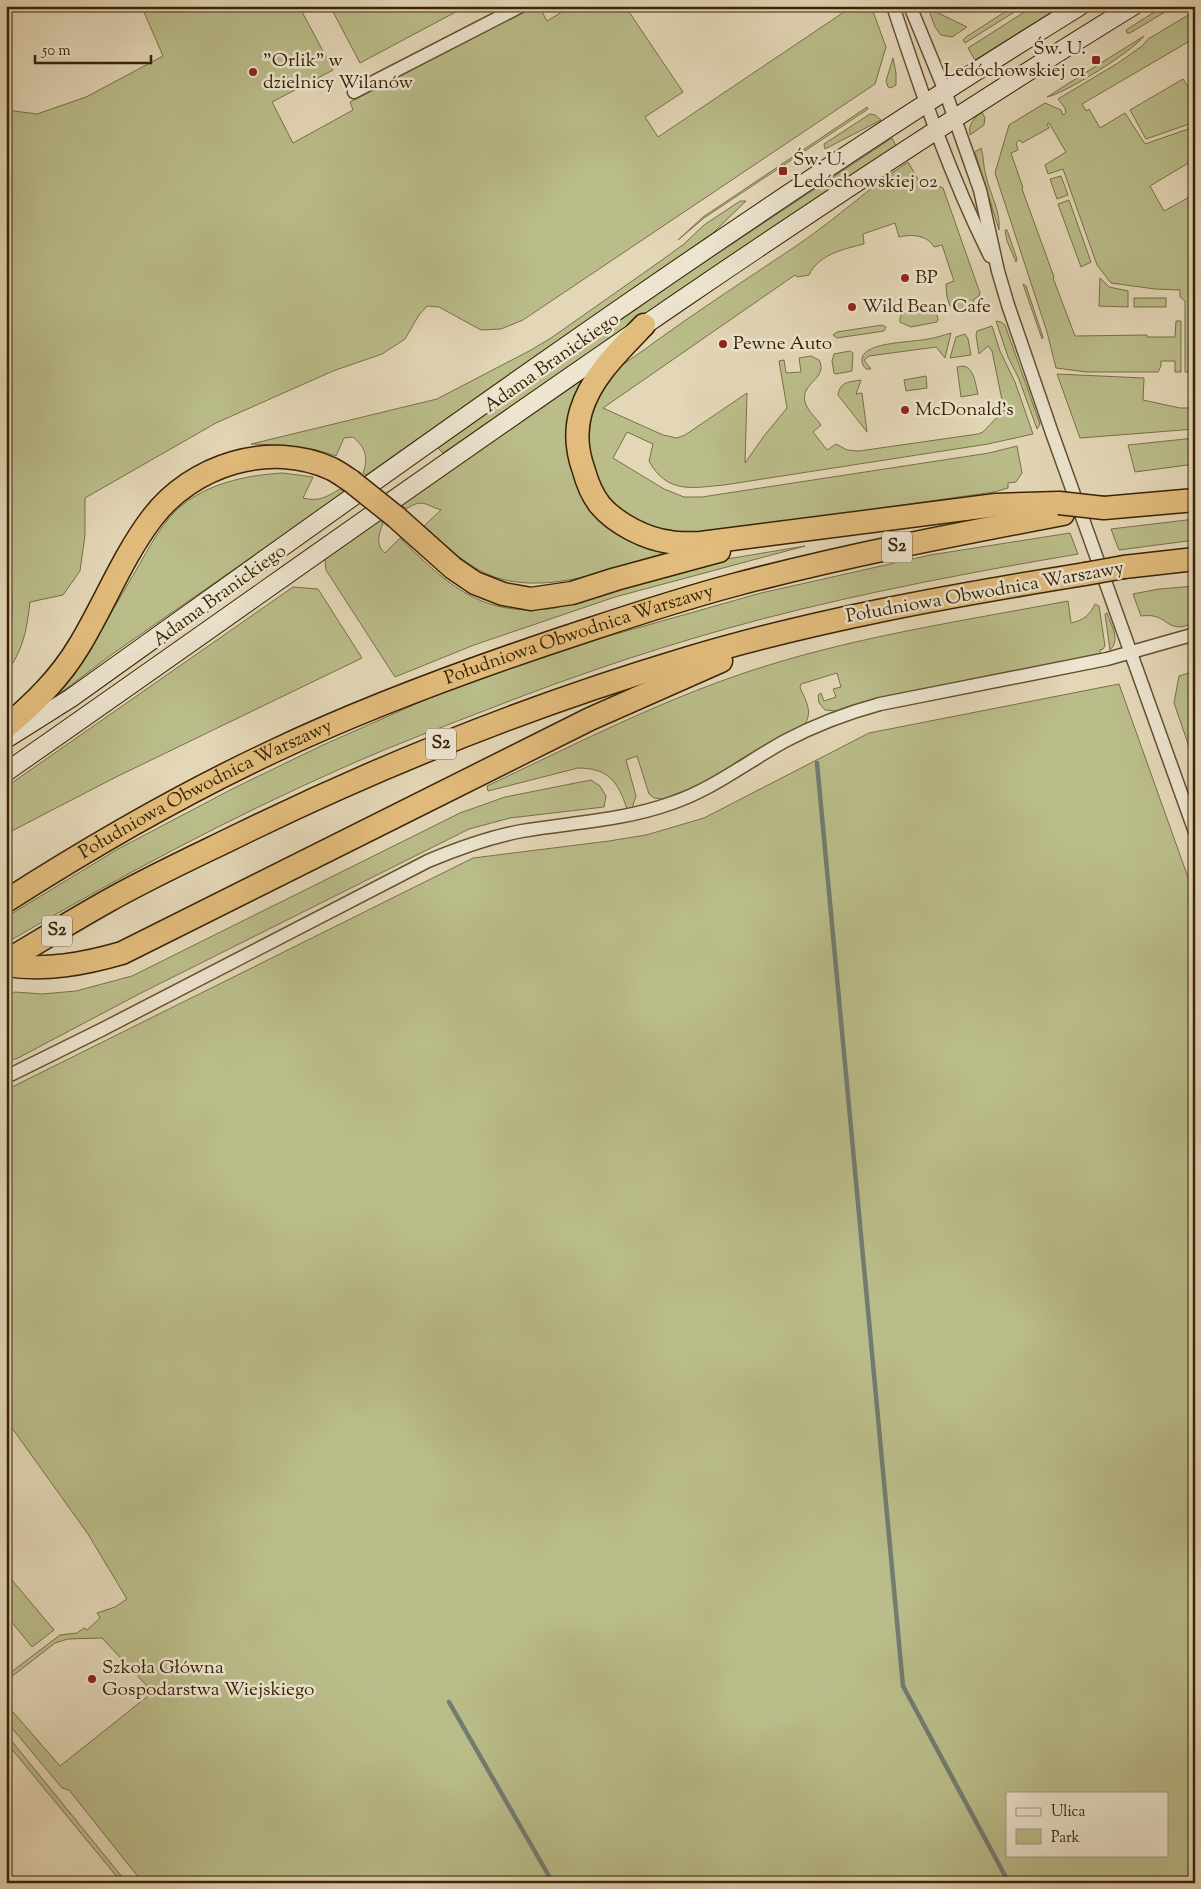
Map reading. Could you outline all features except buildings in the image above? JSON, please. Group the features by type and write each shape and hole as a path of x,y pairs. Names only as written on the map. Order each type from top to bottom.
{"highway":[{"path":"644,325 606,366 590,391 581,411 578,432 579,456 587,481 599,504 622,522 644,535 670,542 700,543 996,505 1104,508 1195,500"},
{"path":"6,728 34,703 66,666 79,646 135,543 152,518 172,496 194,479 220,467 248,459 273,457 295,459 332,469 351,481 396,517 453,568 475,583 503,594 531,599 572,593 783,533"},
{"name":"Południowa Obwodnica Warszawy","path":"6,900 102,842 202,787 275,750 389,700 497,660 732,585 1061,508"},
{"name":"Południowa Obwodnica Warszawy","path":"6,961 108,901 319,797 425,750 568,696 684,659 791,630 882,609 1124,567 1195,560"},
{"path":"6,965 70,966 122,953 590,719 791,630"}],"main road":[{"name":"Adama Branickiego","path":"6,739 71,698 658,282 945,90 1080,6"},
{"name":"Adama Branickiego","path":"6,772 644,325 954,118 1133,6"}],"street":[{"path":"354,92 521,6"},
{"path":"894,6 967,210 998,271"},
{"path":"910,6 945,90 984,206 998,271 1052,433 1195,832"},
{"path":"6,1077 428,861 457,849 490,838 520,831 621,818 673,803 711,786 787,740 822,723 852,712 880,704 1108,660 1195,634"}],"green space":[{"path":"154,6 303,6 300,8 333,70 272,102 293,143 353,110 350,102 534,6 539,6 547,21 572,6 625,6 683,92 645,117 658,137 853,6 871,6 886,47 875,84 523,320 501,329 481,330 439,307 427,306 419,315 405,339 382,354 333,371 216,423 85,498 85,535 80,571 63,595 30,602 20,648 6,673 6,110 37,114 86,97 163,56 144,12"},
{"path":"330,6 467,6 360,63"},
{"path":"1014,6 1024,6 965,43 963,40 966,37"},
{"path":"1034,6 1061,6 975,60 968,48"},
{"path":"1164,6 1175,6 1127,33 1126,30"},
{"path":"928,8 967,27 952,37 941,35 935,27"},
{"path":"1195,11 1195,38 1082,104 1086,111 1089,109 1100,128 1125,113 1145,144 1191,128 1195,135 1195,159 1150,186 1164,211 1195,194 1195,372 1185,372 1185,301 1180,297 1180,290 1155,289 1111,283 1097,265 1063,169 1048,174 1045,165 1066,152 1049,123 1047,124 1049,128 1022,143 1020,140 1016,143 1018,150 1011,153 1053,278 1075,336 1147,335 1147,337 1175,337 1176,321 1181,321 1181,372 1175,372 1175,361 1161,361 1158,372 1086,372 1056,368 1047,332 995,173 1009,125 1045,103 1061,110 1063,115 1066,113 1065,108 1058,99 1118,63 1142,46 1148,39"},
{"path":"1144,36 1127,51 1098,71 1069,88 1047,97"},
{"path":"893,58 896,85 891,88 888,87 886,81"},
{"path":"1183,79 1195,97 1195,122 1146,139 1130,110"},
{"path":"867,107 868,109 704,218 678,240 703,217"},
{"path":"982,112 985,118 984,125 970,135 972,122"},
{"path":"870,114 875,115 881,120 825,149 824,144"},
{"path":"892,138 896,146 676,292 443,453 438,448 670,285"},
{"path":"981,148 985,172 997,210 999,230 975,152"},
{"path":"908,162 920,183 926,181 943,188 980,293 973,300 976,309 962,312 950,306 946,284 954,281 942,245 934,247 927,240 919,236 899,237 895,223 863,234 864,244 833,253 819,262 809,275 797,277 795,275 603,408 663,435 677,438 685,435 747,393 745,463 787,408 779,361 784,360 786,373 801,372 799,358 811,356 819,360 821,366 818,376 806,390 805,402 821,425 813,432 827,450 836,444 847,450 859,451 978,434 983,432 1004,410 992,351 988,346 979,354 976,335 977,331 992,326 1000,351 1015,382 1033,434 988,444 701,487 681,486 672,484 664,479 656,472 649,461 653,444 627,432 613,458 664,489 684,497 702,497 989,453 1017,446 1022,473 1016,482 1008,483 1008,488 994,492 690,534 662,531 649,527 637,522 615,505 605,493 598,480 593,466 589,436 595,406 600,392 608,379 629,360 799,244"},
{"path":"1061,176 1068,195 1057,199 1050,179"},
{"path":"1069,200 1091,262 1081,267 1058,204"},
{"path":"740,201 746,201 713,233 366,475 363,473 366,462 365,453 353,437 344,438 336,456 305,448 251,444 437,399 551,338 662,260 684,244 704,225"},
{"path":"1005,230 1007,230 1017,259 1016,262 1007,241"},
{"path":"1100,278 1109,287 1128,291 1128,307 1099,306"},
{"path":"1023,284 1026,286 1043,337 1042,339"},
{"path":"1134,298 1166,298 1166,307 1134,307"},
{"path":"931,310 937,315 937,322 911,327 900,322 902,313"},
{"path":"996,321 1005,325 1040,424 1037,429 1019,379 1008,357"},
{"path":"882,325 886,327 884,331 837,338 833,335 837,332"},
{"path":"951,333 945,358 936,347 869,356 864,360 871,369 866,369 862,363 862,358 866,352 879,346 931,339"},
{"path":"965,334 968,339 971,355 950,358 956,337"},
{"path":"850,351 853,353 852,371 834,373 832,361 834,354"},
{"path":"964,366 972,374 978,394 961,397 957,367"},
{"path":"1057,374 1144,378 1143,400 1180,408 1195,408 1195,429 1080,438"},
{"path":"926,376 927,388 906,391 904,380"},
{"path":"585,378 574,404 614,530 641,545 671,551 598,573 547,583 521,582 497,578 467,563 424,526 441,510 420,503 406,509 401,504"},
{"path":"861,380 856,394 862,393 867,432 838,395 843,385"},
{"path":"1195,438 1195,464 1135,472 1128,445"},
{"path":"283,473 313,477 303,498 322,498 340,489 345,492 111,655 58,695 89,650 157,534 178,509 208,489 245,478"},
{"path":"379,519 383,523 379,535 379,543 385,553 400,538 435,571 468,595 487,603 507,608 529,610 555,608 715,561 805,546 615,597 474,645 395,677 326,570 325,559"},
{"path":"1195,519 1195,540 1119,550 1111,529"},
{"path":"1070,533 1078,554 959,575 801,609 660,648 527,694 349,765 261,806 132,872 6,943 6,917 118,849 234,788 323,745 427,699 591,641 761,593 930,555"},
{"path":"1195,586 1195,623 1181,627 1174,626 1155,616 1141,616 1133,594 1159,589"},
{"path":"293,587 318,589 362,658 114,778 6,834 6,787"},
{"path":"1068,601 1071,623 1086,616 1095,604 1099,606 1105,646 1100,650 1100,654 892,695 837,711 825,710 819,703 818,695 821,693 824,701 836,697 833,689 841,687 837,673 801,684 800,687 808,711 807,720 804,725 722,773 694,787 663,799 654,798 649,794 637,756 626,760 636,796 632,808 627,809 620,791 611,778 589,769 578,768 488,791 487,786 626,720 697,690 769,665 806,654 880,637"},
{"path":"1107,613 1115,637 1115,642 1110,650 1105,614"},
{"path":"1195,671 1195,764 1174,703 1179,676"},
{"path":"1119,684 1195,897 1195,1883 143,1883 69,1790 62,1788 6,1721 6,1704 60,1766 148,1696 150,1692 148,1687 102,1638 68,1639 55,1643 6,1681 6,1676 60,1635 77,1633 84,1628 87,1630 100,1618 97,1613 115,1607 127,1599 88,1534 12,1428 6,1432 6,1090 473,858 646,835 704,818 869,733"},
{"path":"591,780 600,786 606,796 604,807 510,818 469,829 141,993 18,1058 6,1062 6,997 15,992 42,994 76,991 132,976 460,813 505,797"},
{"path":"6,1573 54,1630 32,1647 6,1615"},
{"path":"6,1734 127,1883 122,1883 6,1742"}],"waterway":[{"path":"6,577 11,606 6,636"},
{"path":"817,763 903,1686 1009,1883"},
{"path":"449,1702 553,1883"}],"place":[{"name":"Św. U. Ledóchowskiej 01","path":"1096,60"},
{"name":"\"Orlik\" w dzielnicy Wilanów","path":"253,72"},
{"name":"Św. U. Ledóchowskiej 02","path":"783,171"},
{"name":"BP","path":"905,278"},
{"name":"Wild Bean Cafe","path":"852,307"},
{"name":"Pewne Auto","path":"723,344"},
{"name":"McDonald's","path":"905,410"},
{"name":"Szkoła Główna Gospodarstwa Wiejskiego","path":"92,1679"}]}
